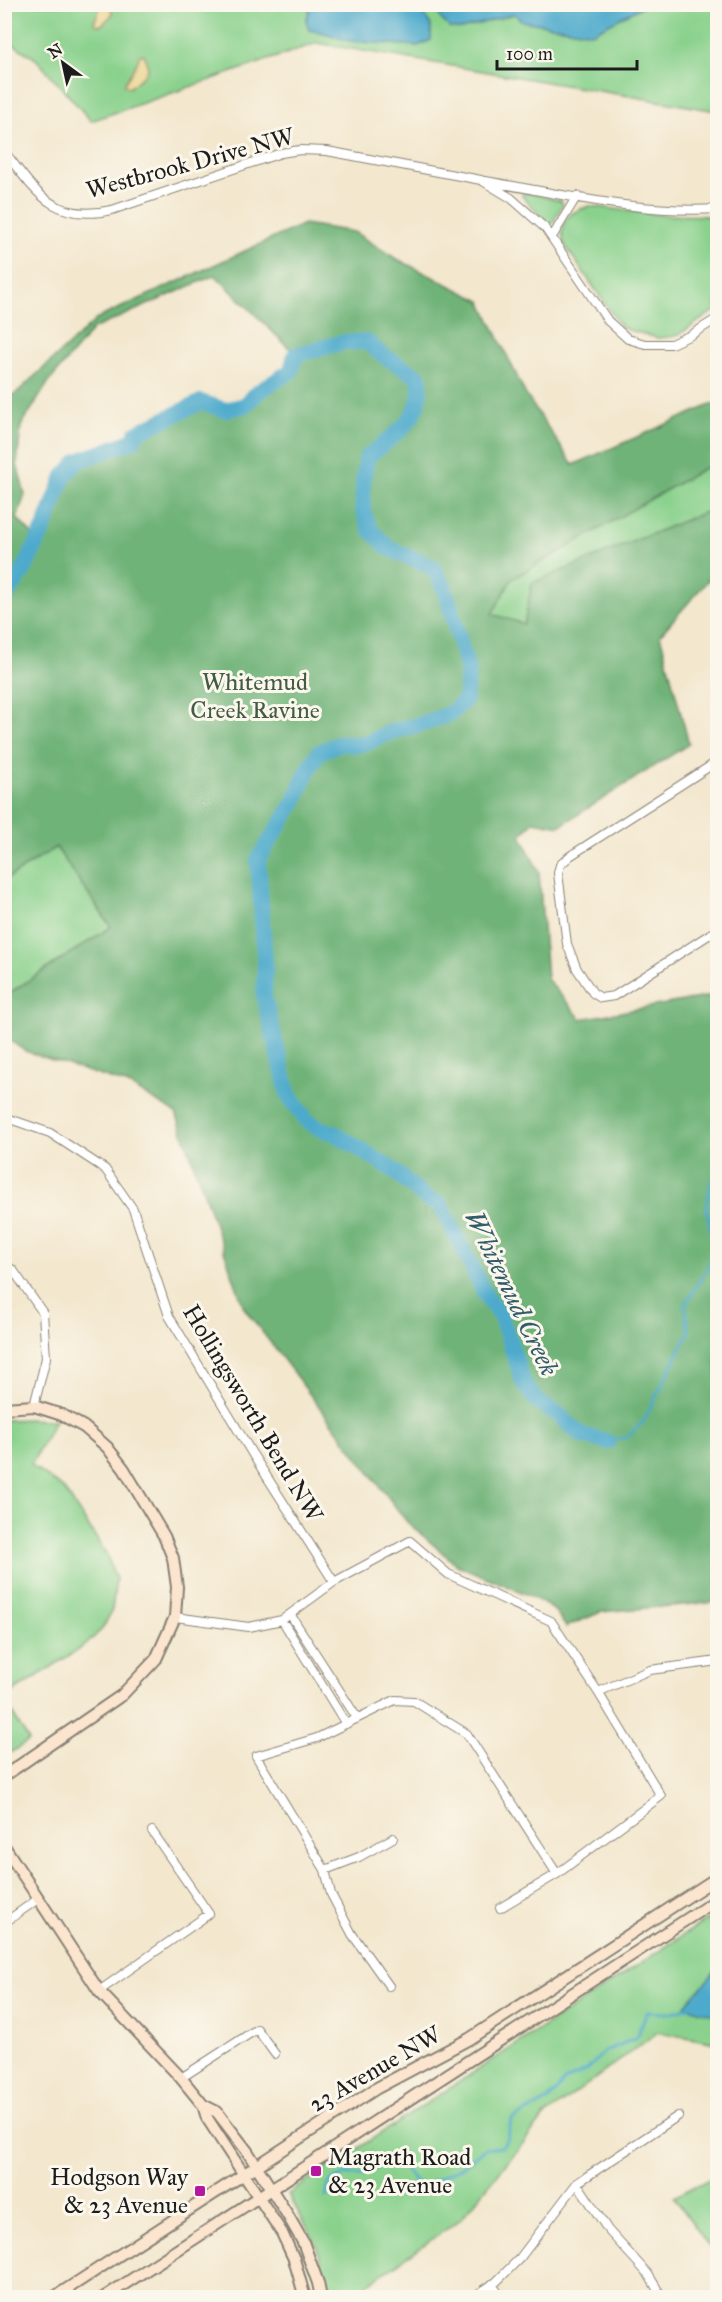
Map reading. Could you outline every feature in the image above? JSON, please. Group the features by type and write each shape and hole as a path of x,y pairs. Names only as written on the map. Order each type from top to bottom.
{"main road":[{"path":"4,1408 34,1406 63,1415 84,1427 107,1447 124,1469 164,1536 173,1558 177,1587 176,1617 156,1659 122,1695 4,1776"},
{"path":"4,1846 99,1991 181,2078 203,2105 207,2118 259,2196 288,2245 305,2298"},
{"name":"23 Avenue NW","path":"53,2298 390,2080 469,2039 717,1877"},
{"name":"23 Avenue NW","path":"103,2298 717,1899"},
{"path":"203,2105 217,2112 272,2188 303,2242 321,2298"}],"street":[{"name":"Westbrook Drive NW","path":"4,151 47,202 64,210 86,213 112,210 269,157 300,150 327,151 640,207 686,210 717,209"},
{"name":"Westbrook Drive NW","path":"481,180 519,203 552,237 608,321 628,339 645,344 671,344 691,335 717,318"},
{"path":"552,237 576,196"},
{"path":"717,761 570,856 560,865 558,878 570,953 591,990 600,998 614,996 717,929"},
{"name":"Hollingsworth Bend NW","path":"4,1117 50,1133 105,1169 133,1209 170,1316 253,1455 334,1582"},
{"path":"4,1264 13,1270 43,1313 46,1358 34,1406"},
{"path":"176,1617 249,1627 282,1620 334,1582 410,1541 448,1574 551,1621 598,1692 661,1796 557,1874 500,1908"},
{"path":"290,1614 357,1718"},
{"path":"282,1620 346,1724"},
{"path":"598,1692 650,1670 717,1661"},
{"path":"389,1986 352,1934 331,1894 325,1870 256,1756 317,1738 395,1700 414,1701 467,1734 557,1874"},
{"path":"99,1991 209,1914 152,1831"},
{"path":"325,1870 359,1857 393,1838"},
{"path":"4,1923 38,1899"},
{"path":"181,2078 257,2029 275,2054"},
{"path":"472,2298 492,2284 520,2258 577,2183 678,2116"},
{"path":"577,2183 608,2230 648,2274 662,2297"},
{"path":"492,2284 501,2298"}],"green space":[{"path":"4,5 717,5 717,111 317,43 91,121 36,59 5,39"},
{"path":"529,193 561,201 563,204 552,224 548,224 522,196 522,194"},
{"path":"590,206 661,215 717,216 717,309 678,335 670,337 657,338 621,327 564,244 563,229 567,218 576,211"},
{"name":"Whitemud Creek Ravine","path":"304,224 354,232 395,258 481,301 526,395 573,465 715,403 717,406 717,461 512,579 492,614 524,624 532,583 705,512 717,504 717,570 660,635 689,744 560,826 534,821 521,835 539,872 547,979 581,1019 717,995 717,1602 601,1612 566,1627 554,1610 531,1596 457,1565 407,1522 244,1308 176,1113 129,1085 25,1051 5,1037 5,996 111,927 56,847 5,880 5,386 13,396 98,318","holes":["215,275 295,354 291,371 258,392 245,405 225,410 201,402 136,433 134,440 78,461 64,476 37,540 17,518 25,495 17,464 21,426 48,383 93,329"]},
{"path":"717,436 717,538 480,691 458,604"},
{"path":"56,847 111,927 5,996 5,880"},
{"path":"5,1420 55,1421 31,1465 64,1489 106,1553 116,1579 112,1610 103,1628 87,1644 5,1697"},
{"path":"5,1701 29,1741 4,1756"},
{"path":"717,1913 717,2043 658,2032 546,2115 461,2219 349,2297 331,2297 316,2244 288,2194"},
{"path":"717,2175 717,2258 674,2197"}],"sand":[{"path":"101,5 111,7 112,15 102,25 97,25 94,23"},
{"path":"144,54 148,68 144,75 129,88 124,84 140,55"}],"water":[{"path":"311,5 418,5 431,25 431,40 418,46 348,41 309,30 306,21"},
{"path":"434,5 645,5 592,33 522,21 514,14 462,29 450,28 441,19"},
{"path":"717,1969 717,2016 685,2006"}],"waterway":[{"name":"Whitemud Creek","path":"4,599 23,572 45,526 64,476 78,461 134,440 136,433 201,402 225,410 245,405 258,392 291,371 295,355 344,342 367,342 381,354 419,377 420,391 413,414 397,433 367,457 363,481 363,510 370,529 388,548 433,567 446,592 468,671 465,700 451,713 428,722 391,732 369,742 357,745 341,743 319,752 307,772 294,803 258,859 265,964 264,997 289,1096 307,1121 334,1133 393,1170 428,1200 440,1204 487,1298 501,1317 524,1384 539,1403 558,1414 581,1435 608,1442"},
{"name":"Whitemud Creek","path":"608,1442 627,1437 643,1422 689,1332 685,1305 709,1265 715,1249 706,1207 711,1184 718,1170"},
{"path":"326,2197 328,2185 345,2175 361,2175 382,2166 404,2168 419,2187 462,2167 484,2149 502,2147 508,2138 511,2120 549,2100 563,2082 587,2070 605,2051 636,2038 647,2012 670,2013 689,2007"}],"place":[{"name":"Magrath Road & 23 Avenue","path":"316,2171"},
{"name":"Hodgson Way & 23 Avenue","path":"200,2191"}]}
